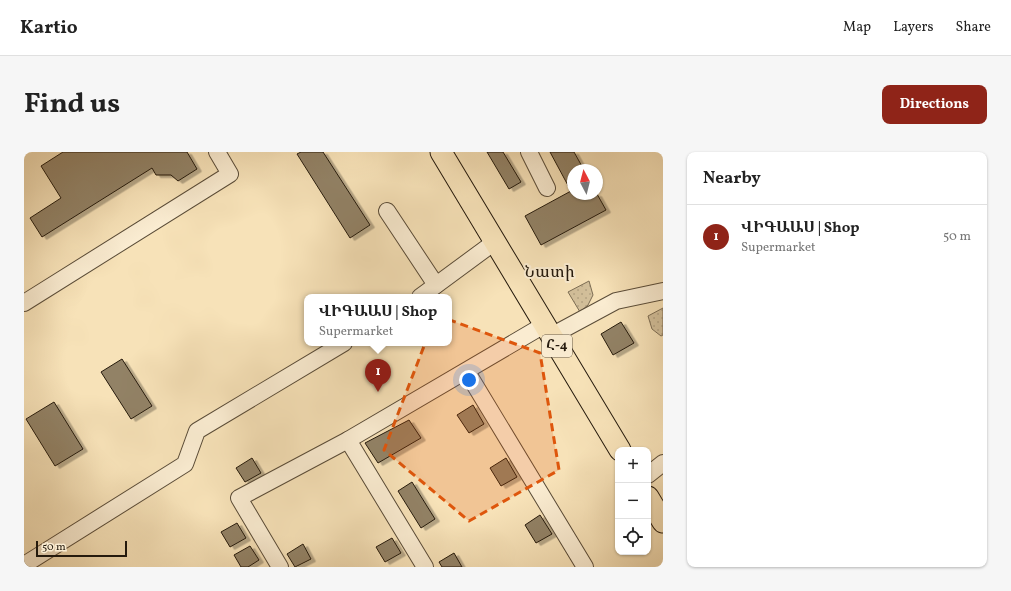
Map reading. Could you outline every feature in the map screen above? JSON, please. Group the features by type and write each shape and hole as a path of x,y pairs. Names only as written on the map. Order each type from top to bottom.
{"main road":[{"name":"Հ-4","path":"441,152 496,241 618,447"},
{"path":"651,502 663,522"}],"street":[{"path":"24,303 230,174 216,152"},
{"path":"529,152 547,188"},
{"path":"387,211 436,285"},
{"path":"424,294 496,241"},
{"path":"280,567 239,498 348,440 467,372 548,331 616,301 663,291"},
{"path":"24,565 185,464 197,431 339,346"},
{"path":"467,372 585,567"},
{"path":"348,440 425,567"},
{"path":"651,473 663,463"}],"highlighted area":[{"path":"436,315 540,353 559,470 469,521 384,450"}],"shaded area":[{"path":"589,281 593,295 588,305 580,312 568,292"},
{"path":"663,308 663,335 661,336 652,329 648,316"}],"building":[{"path":"63,152 187,152 197,169 178,181 171,175 156,175 152,168 42,237 30,218 61,198 41,166"},
{"path":"301,152 323,152 370,225 350,238 297,154"},
{"path":"487,152 503,152 521,182 509,189"},
{"path":"550,152 574,152 581,164 567,164 567,184"},
{"path":"567,193 567,200 600,200 606,210 541,245 525,216"},
{"path":"621,322 634,343 613,355 601,334"},
{"path":"122,359 152,406 131,419 101,372"},
{"path":"54,402 83,449 55,466 26,419"},
{"path":"473,405 484,424 469,433 457,415"},
{"path":"409,420 421,438 378,463 365,443"},
{"path":"252,458 261,473 245,482 236,468"},
{"path":"506,458 517,477 501,486 490,468"},
{"path":"412,482 435,519 421,528 398,491"},
{"path":"540,515 552,534 536,543 525,525"},
{"path":"237,523 246,538 230,547 221,532"},
{"path":"392,538 401,553 385,562 376,547"},
{"path":"303,544 311,559 295,567 287,554"},
{"path":"250,546 259,560 248,567 241,567 234,555"},
{"path":"454,553 462,567 442,567 439,562"}],"place":[{"name":"ՎԻԳԱԱՍ | Shop","path":"378,392"}],"district":[{"name":"Նատի","path":"550,273"}]}
